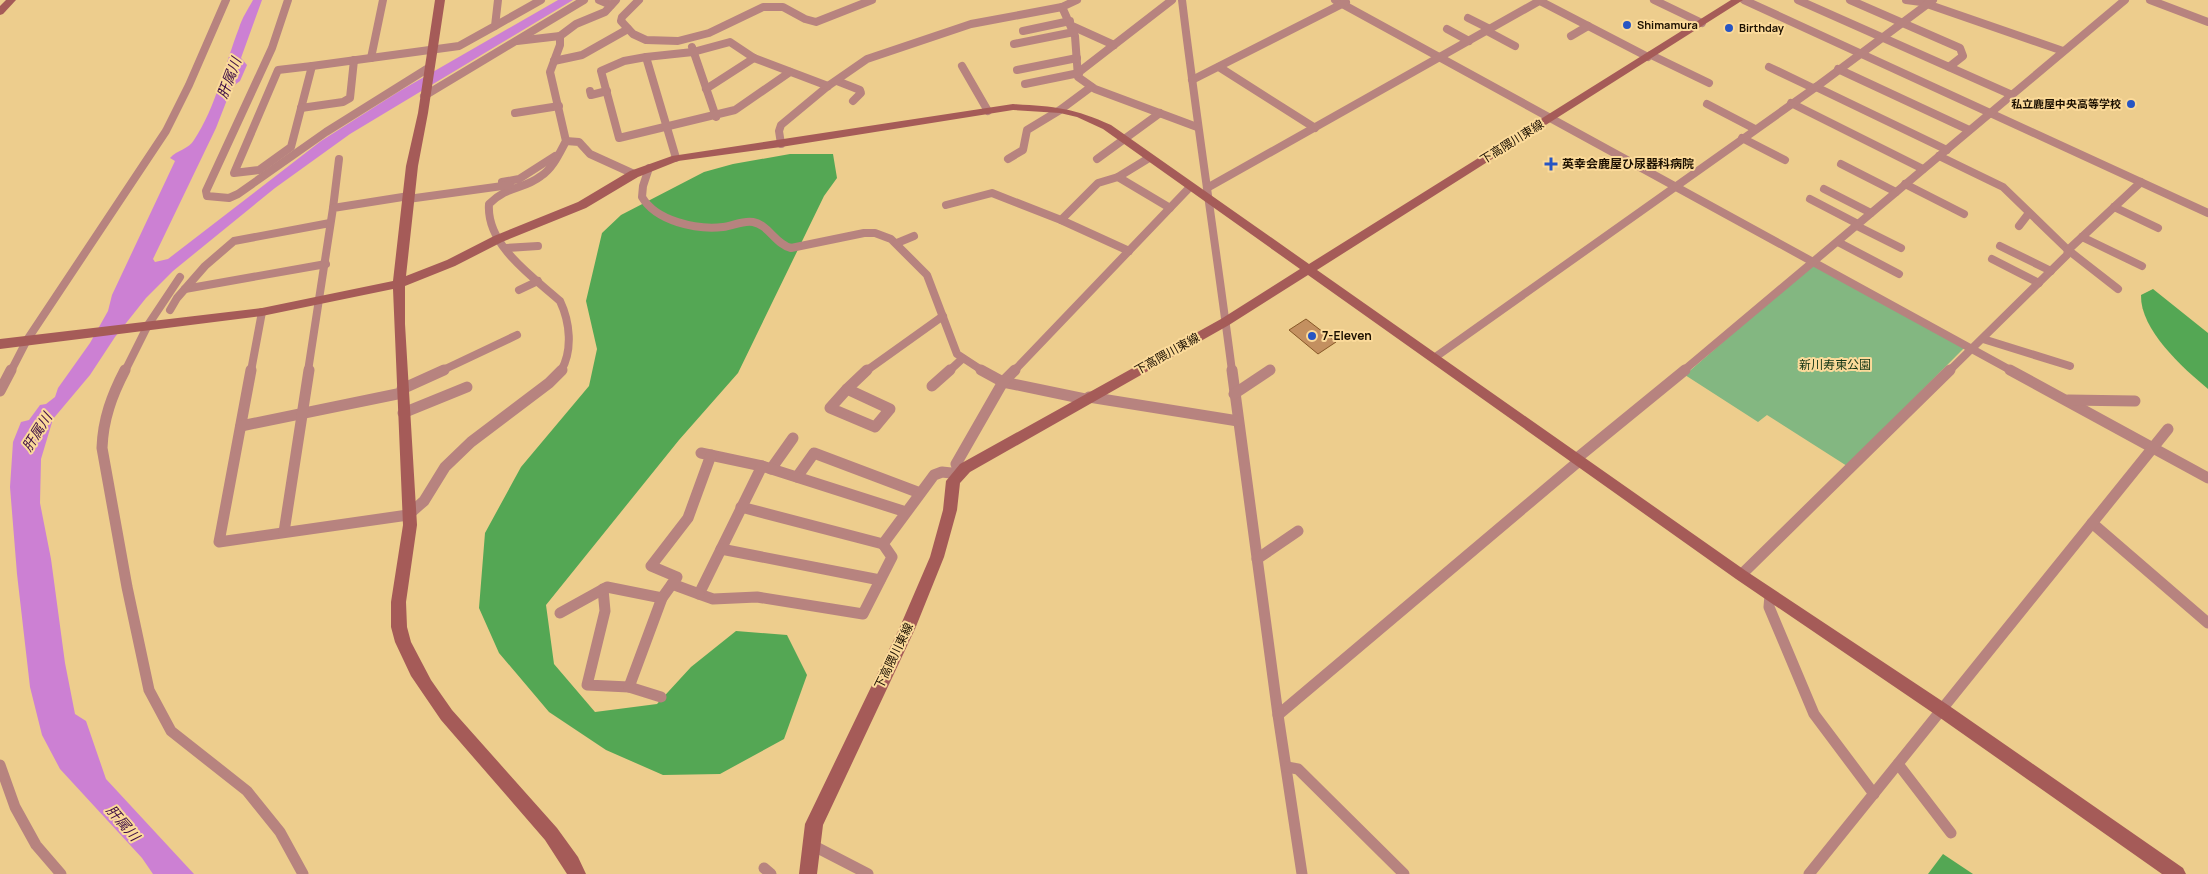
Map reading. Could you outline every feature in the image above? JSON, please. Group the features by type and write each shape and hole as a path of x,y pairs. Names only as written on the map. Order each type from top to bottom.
{"street":[{"path":"0,12 11,0"},
{"path":"0,390 28,340 166,130 189,85 226,0"},
{"path":"288,0 272,48 206,191 207,196 229,198 238,194 326,132 430,68"},
{"path":"371,58 384,0"},
{"path":"440,0 408,197 399,284 408,515 408,552 398,608 399,628 410,662 434,699 477,752 543,824 569,859 577,874"},
{"path":"495,26 498,0"},
{"path":"312,66 291,147 259,170 234,172 278,70 459,46 495,26 530,3 541,0"},
{"path":"424,96 511,42 584,0"},
{"path":"599,0 614,2"},
{"path":"639,0 622,17 621,22 635,37 661,41 690,39 716,30 772,2 782,0"},
{"path":"760,8 781,7 800,14 809,22 816,22 859,2 872,0"},
{"path":"781,144 779,131 781,125 828,86 867,59 971,24 1062,7 1077,0"},
{"path":"1025,84 1079,73 1172,0"},
{"path":"1182,0 1197,127 1210,201 1234,394 1302,874"},
{"path":"1207,188 1440,58 1539,0 1588,26 1709,83"},
{"path":"1654,0 1702,23"},
{"name":"下高隈川東線","path":"808,874 814,824 829,789 907,630 937,557 950,510 954,481 965,468 1225,322 1738,0"},
{"path":"1744,0 2208,213"},
{"path":"1798,0 2012,96"},
{"path":"1850,0 1960,48 1964,56 1949,67"},
{"path":"1906,0 1930,3 2064,51"},
{"path":"1278,715 1815,262 1968,130 2012,96 2125,0"},
{"path":"2150,0 2208,22"},
{"path":"1192,80 1342,1 1440,58 1974,348 2208,478"},
{"path":"511,42 560,36 576,24 604,12 614,2"},
{"path":"1434,358 1814,88 1930,3"},
{"path":"1062,7 1072,26 1078,77 1091,87 1197,127"},
{"path":"1468,18 1516,46"},
{"path":"1014,44 1072,26"},
{"path":"1023,31 1072,26 1114,44"},
{"path":"1570,36 1588,26"},
{"path":"554,61 582,55 628,29"},
{"path":"1447,30 1469,41"},
{"path":"262,312 219,542 408,515 424,501 445,467 471,442 560,373 565,364 569,323 567,313 560,301 502,243 488,222 487,210 490,201 500,193 544,175 566,141 550,72 560,45 560,36"},
{"path":"690,39 716,117"},
{"path":"790,72 736,110 716,117 619,138 601,71 624,61 693,52 730,42 754,58 828,86"},
{"path":"646,57 676,158"},
{"path":"706,89 754,58"},
{"path":"1016,70 1077,58"},
{"path":"301,108 343,102 350,98 354,60"},
{"path":"962,66 988,111"},
{"path":"1219,67 1315,128"},
{"path":"1770,67 1947,150"},
{"path":"1838,69 1968,130"},
{"path":"837,81 860,90 861,93 853,101"},
{"path":"1008,158 1023,150 1024,137 1027,130 1060,110 1091,87"},
{"path":"590,91 591,95 607,91"},
{"path":"1791,103 1923,168"},
{"path":"1707,104 1755,129"},
{"path":"515,112 559,106"},
{"path":"0,344 262,312 399,284 502,243 582,205 634,174 676,158 781,144 1013,107 1060,110 1081,116 1107,127 1741,575 1942,710 2177,874"},
{"path":"1097,158 1160,113"},
{"path":"1742,138 1785,160"},
{"path":"566,141 579,142 590,154 634,174"},
{"path":"498,181 519,179 558,154"},
{"path":"1939,156 2004,187 2068,250 2118,289"},
{"path":"1061,220 1098,183 1118,177 1150,158"},
{"path":"284,532 318,301 326,264 339,159"},
{"path":"1841,164 1896,192"},
{"path":"649,168 641,190 643,199 654,212 679,222 703,227 722,227 746,221 756,222 786,247 864,233 874,234 897,243 927,275 957,354 962,359 1004,382 1087,398 1238,421"},
{"path":"1118,177 1170,208"},
{"path":"1741,575 1974,348 2067,255 2068,250 2140,182"},
{"path":"1905,184 1964,214"},
{"path":"333,208 408,197 513,185 519,186"},
{"path":"883,544 934,476 942,472 960,474 956,464 1004,382 1190,187"},
{"path":"1824,189 1871,213"},
{"path":"946,205 992,193 1061,220 1129,251"},
{"path":"1810,199 1901,248"},
{"path":"2114,207 2158,228"},
{"path":"2019,226 2029,213"},
{"path":"170,310 205,266 234,241 330,223"},
{"path":"897,243 914,236"},
{"path":"2082,237 2142,266"},
{"path":"1838,242 1899,274"},
{"path":"502,243 538,246"},
{"path":"2000,246 2051,271"},
{"path":"1992,259 2039,283"},
{"path":"185,289 326,264"},
{"path":"180,277 145,326 113,394 103,426 102,448 122,560 149,690 170,731 247,791 280,832 303,874"},
{"path":"519,290 538,280"},
{"path":"847,389 890,409 875,427 830,408 847,389 861,374 943,316"},
{"path":"241,426 402,391 517,335"},
{"path":"1983,339 2070,366"},
{"path":"932,386 962,359"},
{"path":"1234,394 1270,370"},
{"path":"403,413 467,386"},
{"path":"2068,400 2135,401"},
{"path":"1809,874 2168,429"},
{"path":"699,594 741,507 766,468 793,438"},
{"path":"797,478 814,453 920,493"},
{"path":"629,687 662,598 677,577 651,566 688,518 706,454 766,468 906,512"},
{"path":"672,584 713,599 757,597 863,614 892,557 883,544 741,507"},
{"path":"2092,523 2208,622"},
{"path":"1257,559 1298,531"},
{"path":"721,549 880,580"},
{"path":"560,613 607,586 662,598"},
{"path":"603,588 605,611 587,685 629,687 661,698"},
{"path":"1770,595 1769,607 1814,714 1874,794"},
{"path":"1898,764 1951,833"},
{"path":"0,765 15,808 36,845 61,874"},
{"path":"1287,767 1298,769 1404,874"},
{"path":"812,845 868,874"}],"green space":[{"path":"790,154 833,154 837,178 824,196 738,373 679,440 546,605 554,664 595,712 657,704 691,667 736,631 787,635 807,675 784,739 720,774 663,775 606,750 549,712 499,653 479,608 485,533 521,467 589,386 597,349 586,301 602,233 621,215 704,172 733,164"},
{"name":"新川寿東公園","path":"1815,262 1966,346 1847,466 1767,415 1758,422 1685,375"},
{"path":"2153,289 2208,333 2208,389 2176,359 2155,335 2143,308 2141,295"},
{"path":"1943,854 1973,874 1928,874"}],"water":[{"name":"肝属川","path":"253,0 262,0 241,58 247,65 240,81 232,87 216,128 153,259 155,262 168,259 321,141 398,92 558,0 573,0 350,134 275,188 173,271 146,298 115,337 90,375 53,419 41,459 40,503 51,559 65,663 75,714 86,721 106,779 194,874 153,874 142,858 60,769 42,735 30,687 17,574 10,487 13,442 21,422 29,420 40,405 46,404 55,397 58,388 90,343 108,311 112,295 175,161 170,158 192,143 202,127 214,100 240,24"}],"building":[{"name":"7-Eleven","path":"1306,319 1336,342 1318,354 1289,330"}],"place":[{"name":"Shimamura","path":"1627,25"},
{"name":"Birthday","path":"1729,28"},
{"name":"私立鹿屋中央高等学校","path":"2131,104"},
{"name":"英幸会鹿屋ひ尿器科病院","path":"1551,164"},
{"name":"7-Eleven","path":"1312,336"}]}
